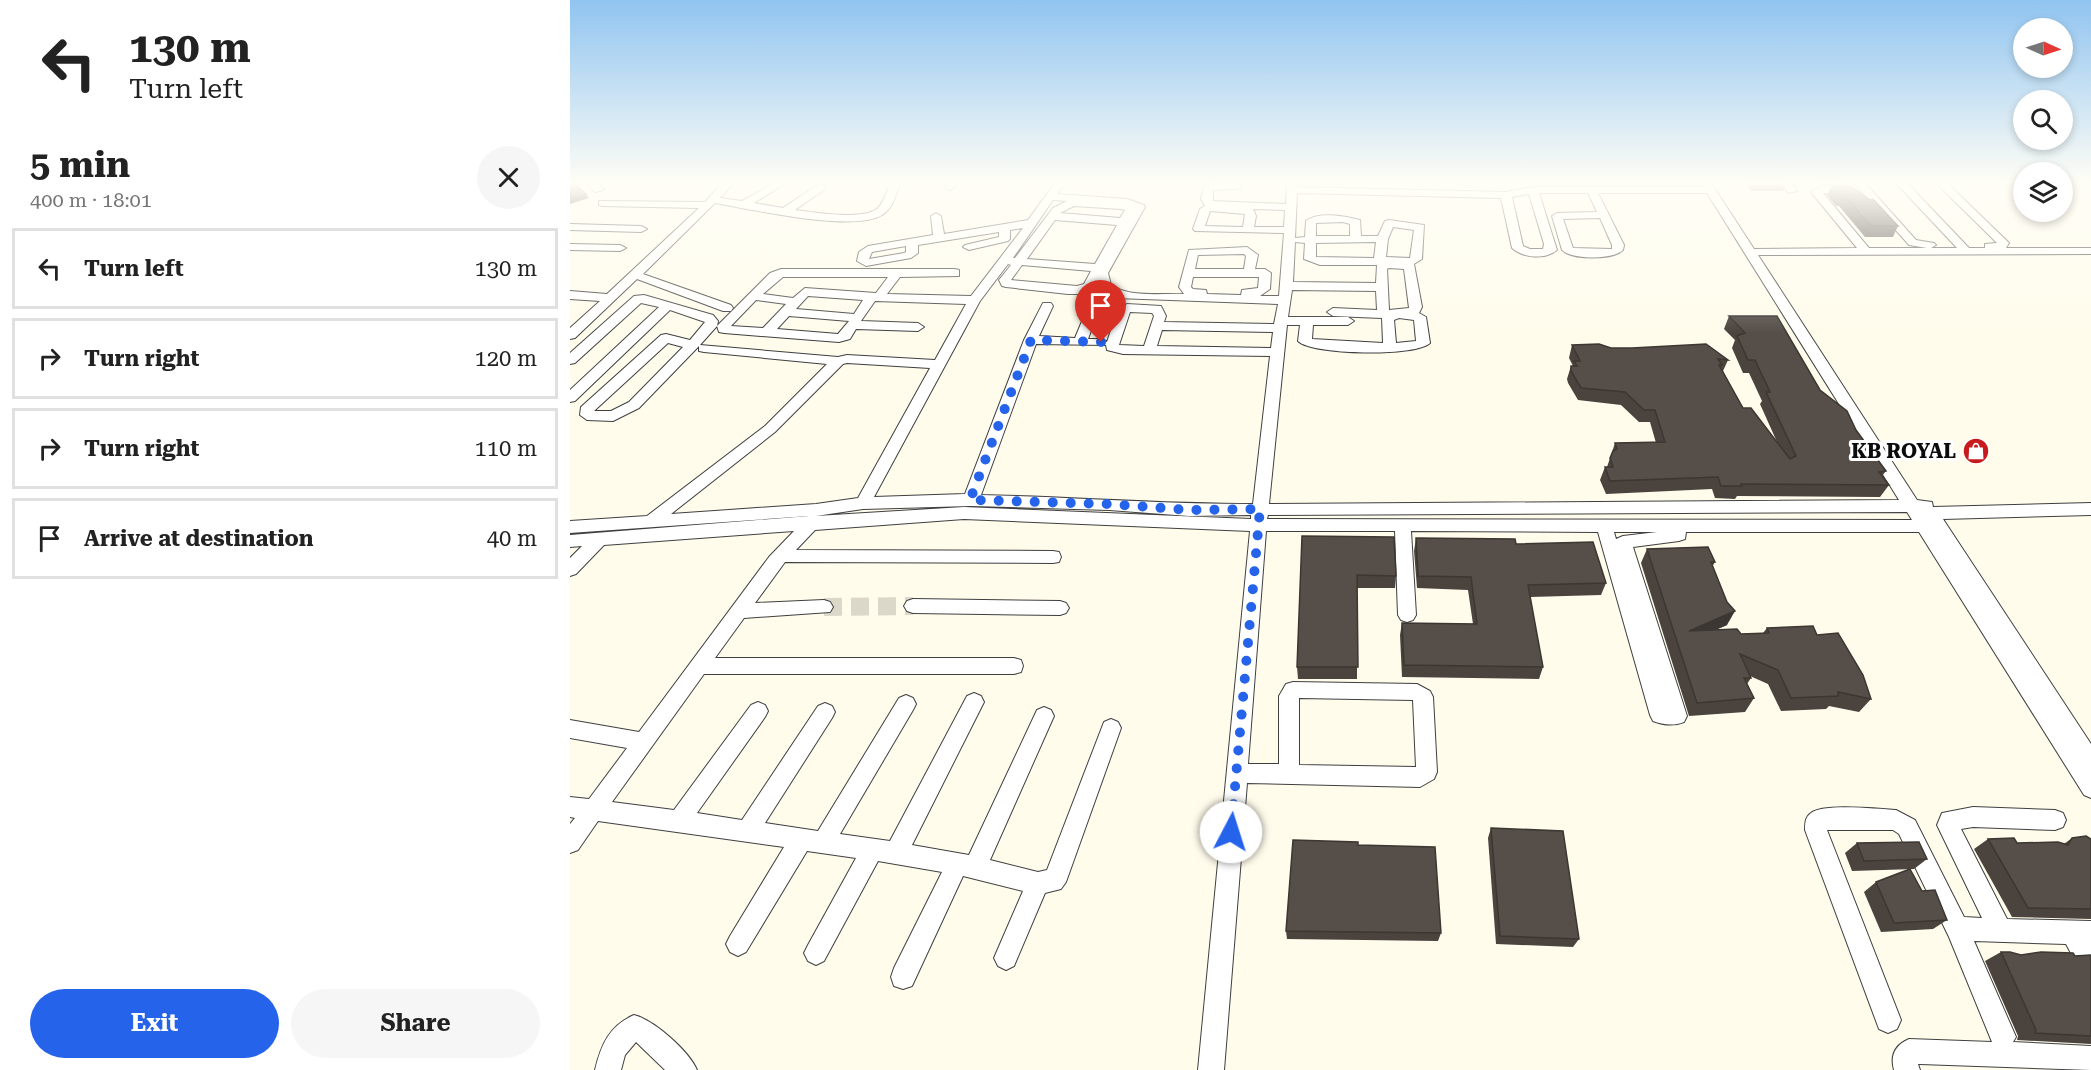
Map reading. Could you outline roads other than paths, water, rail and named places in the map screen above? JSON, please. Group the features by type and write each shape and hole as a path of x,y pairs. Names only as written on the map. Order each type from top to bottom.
{"street":[{"path":"570,335 679,233"},
{"path":"938,233 939,238"},
{"path":"912,242 969,233"},
{"path":"969,247 1004,239 1005,233"},
{"path":"863,503 974,300 1025,233"},
{"path":"1040,233 1005,280 1006,283 1078,290 1089,286 1119,233"},
{"path":"1125,233 1102,273 1105,287 1116,294 1175,298 1286,286 1382,287"},
{"path":"1198,233 1196,243 1198,246 1257,246"},
{"path":"1272,233 1310,240 1382,239"},
{"path":"1310,233 1310,260 1314,261 1413,261 1416,259 1419,233"},
{"path":"1355,233 1355,239"},
{"path":"1385,233 1379,255 1386,261"},
{"path":"1515,233 1518,248 1527,252 1546,252 1551,250 1548,233"},
{"path":"1562,233 1568,250 1574,253 1613,253 1617,250 1617,245 1612,233"},
{"path":"1743,233 1926,515 2091,762"},
{"path":"1850,233 1866,252"},
{"path":"1857,241 1895,238 1890,233"},
{"path":"1904,233 1913,243 1919,245 1963,249 2004,245 1992,233"},
{"path":"1948,233 1963,249"},
{"path":"1211,1070 1236,773 1260,517 1286,286 1289,235"},
{"path":"570,247 620,249"},
{"path":"1755,251 1866,252 1963,249 2091,252"},
{"path":"1249,273 1251,252 1199,250 1192,253 1186,290 1196,294 1260,292 1264,289 1266,273"},
{"path":"1005,260 1099,268"},
{"path":"1333,312 1386,317 1414,311 1416,307 1409,266 1388,264 1381,267 1382,287 1386,317 1390,347"},
{"path":"766,333 823,272"},
{"path":"897,273 845,336 830,339 723,329 723,326 753,296 774,276 781,273 823,272 956,273"},
{"path":"1188,273 1266,273 1286,286"},
{"path":"636,275 727,308"},
{"path":"805,292 974,300"},
{"path":"570,295 611,298"},
{"path":"753,296 855,322 918,327"},
{"path":"572,356 638,299 709,318 712,321 698,347 634,405 613,416 587,415 586,410 666,338"},
{"path":"570,398 667,306"},
{"path":"970,500 1031,340 1047,306"},
{"path":"1199,326 1203,311 1211,306 1245,307"},
{"path":"1149,351 1160,316 1157,309 1127,308 1123,312 1112,347 1115,350 1149,351 1277,352"},
{"path":"1080,342 1091,314"},
{"path":"1157,326 1280,324 1307,321 1388,318 1397,314 1420,317 1423,343 1411,347 1307,344 1305,341 1307,321"},
{"path":"570,321 585,321"},
{"path":"641,331 698,347 838,361 847,359 939,364"},
{"path":"1031,340 1101,342"},
{"path":"572,356 643,358"},
{"path":"649,522 770,429 838,361"},
{"path":"570,526 823,509 863,503 970,500 1109,504 1260,517 1403,510 1926,515"},
{"path":"570,842 739,611 781,556 823,509"},
{"path":"570,541 964,513 1260,517 1403,525 1676,525 2091,509"},
{"path":"1926,515 2091,788"},
{"path":"1403,525 1407,615"},
{"path":"1605,525 1616,543 1677,716 1660,716 1616,543"},
{"path":"1616,543 1679,535 1676,525"},
{"path":"570,569 599,539"},
{"path":"781,556 1053,557"},
{"path":"913,606 1060,608"},
{"path":"739,611 824,607"},
{"path":"698,666 1014,666"},
{"path":"1236,773 1420,777 1427,772 1423,697 1417,692 1293,690 1289,696 1289,774"},
{"path":"896,853 974,702"},
{"path":"738,944 906,704"},
{"path":"679,821 758,711"},
{"path":"747,831 825,712"},
{"path":"903,978 966,866 1044,716"},
{"path":"570,807 896,853 1038,883 1053,881 1058,874 1111,728"},
{"path":"570,729 643,742"},
{"path":"2000,930 1951,833 1948,825 1950,820 1973,817 2055,820"},
{"path":"1888,1020 1816,830 1816,822 1820,819 1896,820 1907,827 1957,929 2006,1054"},
{"path":"816,953 872,851"},
{"path":"1006,958 1038,883"},
{"path":"1957,929 2082,932 2091,964"},
{"path":"608,1070 615,1045 623,1035 634,1028 642,1030 684,1070"},
{"path":"1907,1070 1904,1060 1909,1052 2091,1059"}],"tunnel":[{"path":"824,607 913,606"}],"place":[{"name":"KB ROYAL","path":"1976,451"}]}
